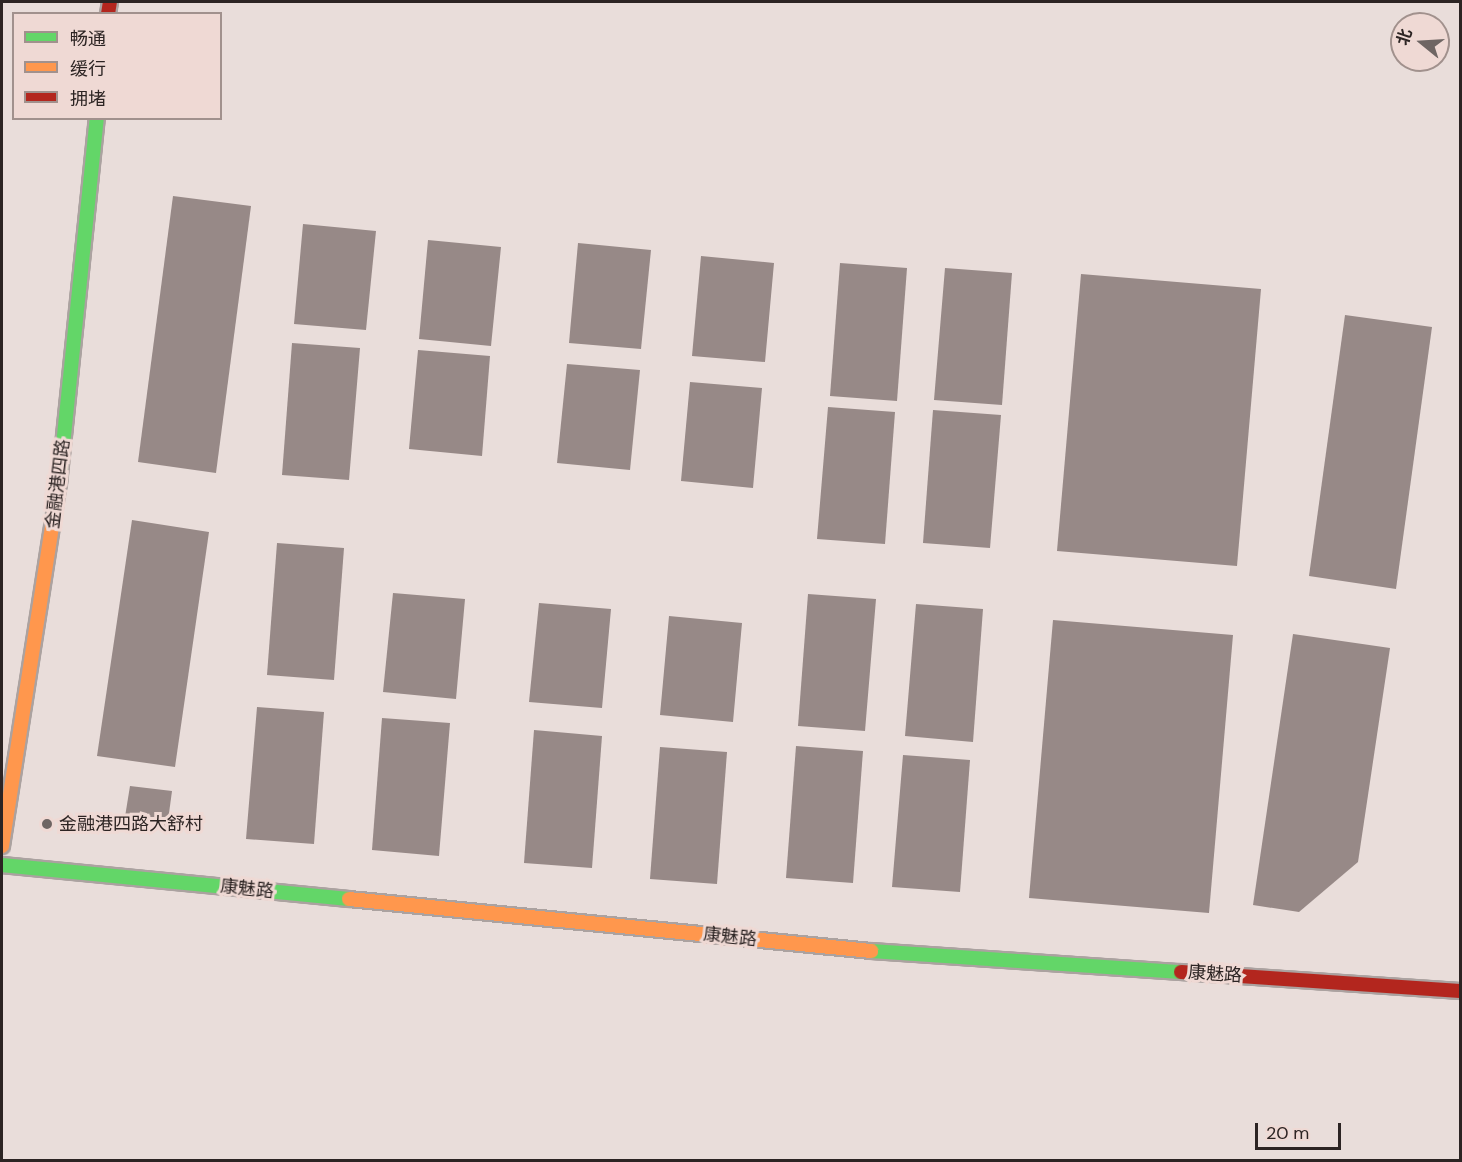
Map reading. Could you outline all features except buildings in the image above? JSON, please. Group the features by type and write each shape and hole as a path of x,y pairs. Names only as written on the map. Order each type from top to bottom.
{"main road":[{"name":"金融港四路","path":"2,846 59,488 98,120"},
{"name":"康魅路","path":"2,865 876,951 1461,991"}],"traffic: fast":[{"path":"59,484 97,120"},
{"path":"2,865 349,899"},
{"path":"871,951 1181,972"}],"traffic: slow":[{"path":"2,846 59,484"},
{"path":"349,899 871,951"}],"traffic: jam":[{"path":"108,12 110,2"},
{"path":"1181,972 1460,991"}],"place":[{"name":"金融港四路大舒村","path":"47,824"}]}
